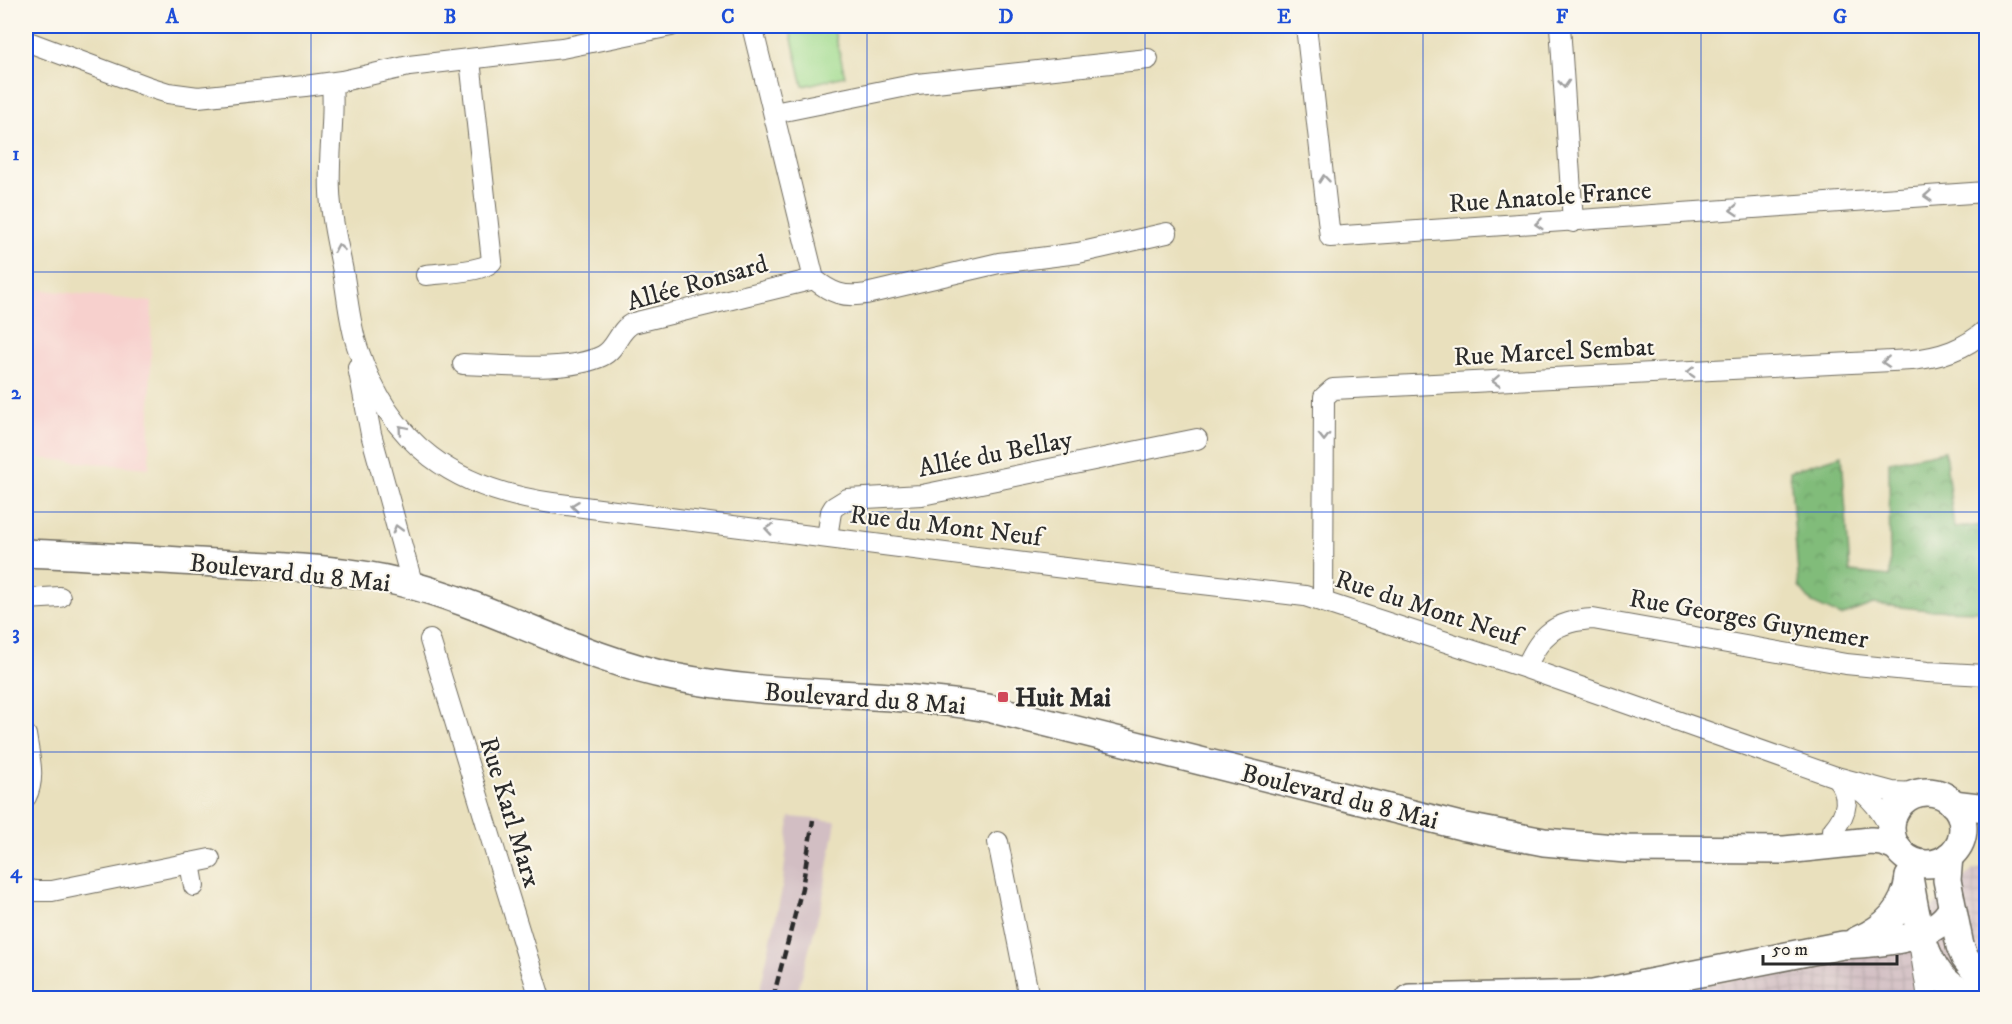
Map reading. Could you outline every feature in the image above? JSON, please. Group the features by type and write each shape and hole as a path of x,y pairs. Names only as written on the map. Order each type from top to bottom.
{"main road":[{"name":"Boulevard du 8 Mai","path":"26,553 321,570 373,577 413,586 474,606 599,656 675,677 734,688 930,700 988,708 1461,826 1528,839 1575,846 1626,849 1785,850 1897,839"},
{"path":"1843,945 1876,931 1891,919 1905,896 1897,839 1911,796 1921,793 1939,794 1953,804 1962,823 1962,833 1954,850 1947,876 1957,935 1967,962 1986,975"},
{"path":"1953,804 1986,808"},
{"name":"Boulevard du 8 Mai","path":"1708,848 1868,824 1897,839"},
{"path":"1897,839 1915,862 1926,864 1937,862 1986,832"},
{"path":"1897,839 1927,953 1938,971 1950,983 1971,993"},
{"path":"1410,999 1602,993 1843,945 1881,942 1920,933 1939,924 1952,908"}],"street":[{"path":"32,43 148,87 182,96 213,96 332,83 409,66 570,47 671,26"},
{"path":"752,26 814,279 842,296 856,296 999,262 1078,253 1167,233"},
{"name":"Rue Anatole France","path":"1306,26 1330,237 1986,192"},
{"path":"1560,26 1573,222"},
{"path":"774,113 917,84 1148,59"},
{"path":"426,275 480,268 489,265 492,261 470,60"},
{"name":"Rue du Mont Neuf","path":"332,83 330,197 357,347 379,395 400,427 435,460 475,484 541,502 1056,567 1267,590 1323,601 1526,668 1836,777 1892,792 1921,793"},
{"name":"Allée Ronsard","path":"463,364 546,366 592,360 606,355 623,331 633,323 814,279"},
{"name":"Rue Marcel Sembat","path":"1323,601 1324,397 1333,389 1898,361 1944,355 1960,348 1986,330"},
{"path":"357,347 361,389 371,435 413,586"},
{"name":"Allée du Bellay","path":"827,537 831,512 834,507 846,499 922,495 1197,439"},
{"path":"26,599 60,597"},
{"name":"Rue Georges Guynemer","path":"1526,668 1535,647 1545,635 1568,623 1593,620 1846,664 1986,675"},
{"name":"Rue Karl Marx","path":"430,640 540,999"},
{"path":"26,737 31,783 26,797"},
{"path":"1833,830 1844,816 1847,804 1844,788 1836,777"},
{"name":"Rue du Mont Neuf","path":"1836,777 1864,793 1897,839"},
{"path":"998,842 1029,999"},
{"path":"26,889 52,891 210,859"},
{"path":"190,863 194,886"},
{"path":"1920,933 1922,967 1928,999"},
{"path":"1957,935 1959,966 1971,993"}],"shaded area":[{"path":"26,288 152,302 149,468 26,457"},
{"path":"790,817 836,821 822,902 796,998 758,998 782,890"},
{"path":"1986,868 1986,998 1626,998 1884,951 1973,870"}],"green space":[{"path":"789,26 833,26 845,76 803,86"},
{"path":"1986,390 1986,611 1929,610 1873,604 1841,616 1812,603 1799,587 1790,471 1842,455 1850,572 1890,576 1889,462 1945,451 1954,528 1983,525"}],"railway":[{"path":"773,998 802,888 813,820"}],"place":[{"name":"Huit Mai","path":"1003,697"}]}
